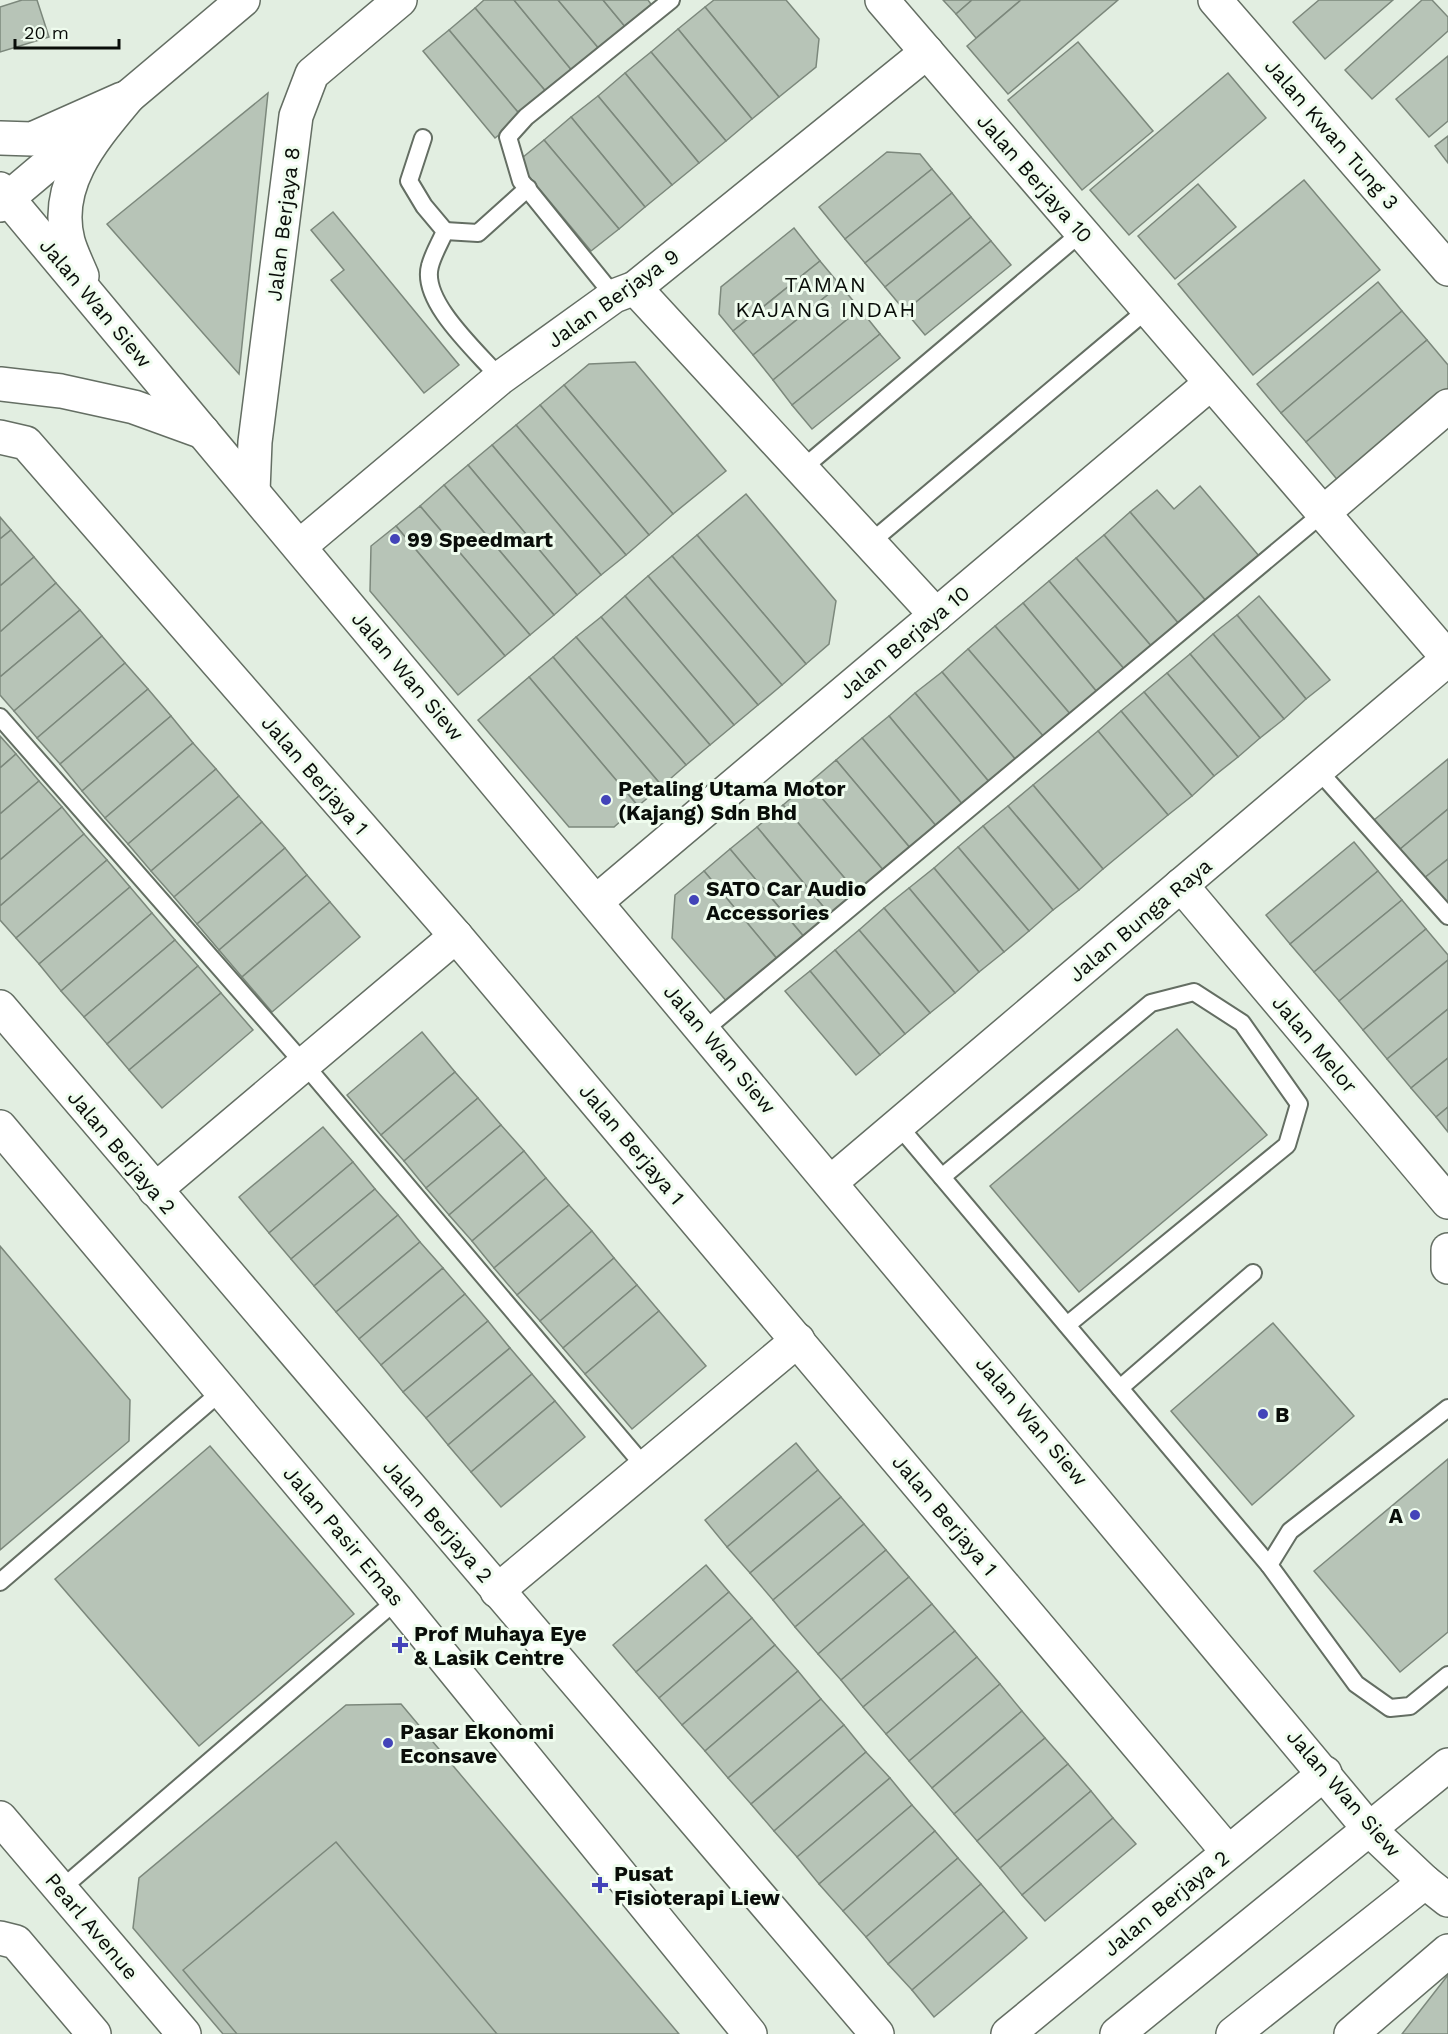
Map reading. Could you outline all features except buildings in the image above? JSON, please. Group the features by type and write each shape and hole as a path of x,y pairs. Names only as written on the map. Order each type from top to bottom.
{"street":[{"path":"3,197 129,96 243,0"},
{"name":"Jalan Berjaya 8","path":"253,491 255,442 296,116 312,74 400,0"},
{"name":"Jalan Berjaya 10","path":"882,0 1448,659"},
{"name":"Jalan Kwan Tung 3","path":"1215,0 1448,268"},
{"name":"Jalan Berjaya 9","path":"300,546 500,378 624,292 927,52"},
{"path":"0,138 32,139 129,96"},
{"path":"89,296 68,240 64,209 81,157 129,96"},
{"name":"Jalan Wan Siew","path":"3,197 300,546 1325,1773 1370,1830 1436,1891"},
{"path":"624,292 803,468 936,615"},
{"name":"Jalan Berjaya 10","path":"597,901 1211,383"},
{"path":"0,384 61,391 134,407 205,433"},
{"path":"1323,513 1448,406"},
{"name":"Jalan Berjaya 1","path":"13,440 456,936 1228,1852"},
{"name":"Jalan Bunga Raya","path":"831,1182 1448,659"},
{"name":"Jalan Melor","path":"1181,885 1448,1202"},
{"path":"155,1191 456,936"},
{"name":"Jalan Berjaya 2","path":"0,1007 878,2034"},
{"name":"Jalan Pasir Emas","path":"0,1127 397,1600 750,2034"},
{"path":"1448,1250 1448,1267"},
{"path":"497,1591 798,1340"},
{"path":"1117,2034 1448,1765"},
{"name":"Jalan Berjaya 2","path":"1008,2034 1325,1773"},
{"name":"Pearl Avenue","path":"0,1818 184,2034"},
{"path":"1233,2034 1436,1891"},
{"path":"0,1938 16,1942 94,2034"},
{"path":"1351,2034 1448,1952"}],"lane":[{"path":"624,292 521,181 508,137 526,117 671,0"},
{"path":"423,138 409,180 424,206 445,231 478,233 528,188"},
{"path":"445,231 429,268 430,286 439,307 500,378"},
{"path":"803,468 1082,232"},
{"path":"871,542 1148,309"},
{"path":"704,1030 1323,513"},
{"path":"0,717 305,1065 645,1467"},
{"path":"1318,770 1448,916"},
{"path":"942,1177 1151,1003 1194,992 1242,1023 1299,1104 1287,1145 1067,1325"},
{"path":"898,1125 1269,1565 1356,1684 1390,1708 1410,1706 1448,1675"},
{"path":"1120,1388 1253,1273"},
{"path":"0,1582 223,1390"},
{"path":"1269,1565 1290,1531 1448,1408"},
{"path":"61,1889 397,1600"}],"place":[{"name":"99 Speedmart","path":"395,539"},
{"name":"Petaling Utama Motor (Kajang) Sdn Bhd","path":"606,800"},
{"name":"SATO Car Audio Accessories","path":"694,900"},
{"name":"B","path":"1263,1414"},
{"name":"A","path":"1415,1515"},
{"name":"Prof Muhaya Eye & Lasik Centre","path":"400,1645"},
{"name":"Pasar Ekonomi Econsave","path":"388,1743"},
{"name":"Pusat Fisioterapi Liew","path":"600,1885"}],"district":[{"name":"TAMAN KAJANG INDAH","path":"826,296"}]}
